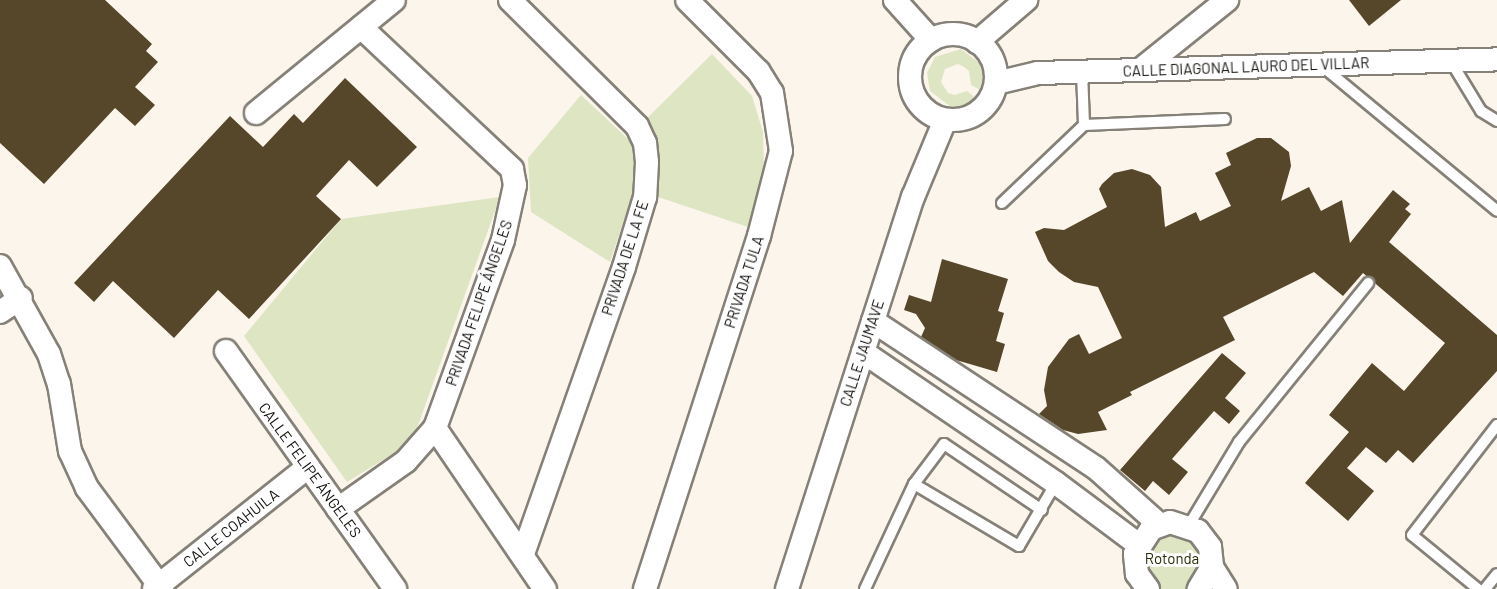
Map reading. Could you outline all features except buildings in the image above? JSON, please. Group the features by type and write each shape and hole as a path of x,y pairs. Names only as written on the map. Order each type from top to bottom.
{"street":[{"path":"256,113 394,0"},
{"name":"PRIVADA DE LA FE","path":"510,0 637,126 645,143 648,172 641,213 624,267 522,556"},
{"name":"PRIVADA TULA","path":"645,589 759,236 781,151 772,93 758,71 687,0"},
{"path":"895,0 931,40"},
{"path":"977,42 1026,0"},
{"path":"1140,70 1227,0"},
{"name":"PRIVADA FELIPE ÁNGELES","path":"338,509 406,461 435,428 503,240 515,185 512,169 361,27"},
{"path":"952,34 977,42 990,56 996,83 990,99 974,115 945,120 922,108 911,89 911,67 931,40 952,34"},
{"name":"CALLE DIAGONAL LAURO DEL VILLAR","path":"996,83 1032,74 1497,59"},
{"name":"CALLE JAUMAVE","path":"786,589 913,197 945,120"},
{"path":"2,274 21,298 49,354 59,384 70,451 87,488 158,588"},
{"path":"0,312 21,298"},
{"path":"873,321 1096,468 1160,525 1189,525 1205,538 1212,567 1226,589"},
{"name":"CALLE FELIPE ÁNGELES","path":"226,351 395,589"},
{"path":"863,352 1056,483 1138,545"},
{"path":"435,428 545,589"},
{"name":"CALLE COAHUILA","path":"158,588 308,467"},
{"path":"1148,589 1135,564 1138,545 1160,525"},
{"path":"1199,589 1212,567"}],"lane":[{"path":"1450,60 1481,111 1497,121"},
{"path":"1319,64 1497,211"},
{"path":"1082,72 1084,125"},
{"path":"1002,203 1084,125 1225,118"},
{"path":"1189,525 1239,442 1368,283"},
{"path":"1478,589 1412,535 1497,425"},
{"path":"865,589 914,484 944,444 1042,510"},
{"path":"914,484 1019,546 1056,483"},
{"path":"1485,589 1497,574"}],"green space":[{"path":"961,49 982,65 985,83 982,91 971,85 969,71 958,64 945,69 941,82 948,93 955,95 967,91 977,99 960,107 951,107 930,91 927,73 935,57"},
{"path":"712,54 752,96 763,132 764,171 748,227 634,189 610,262 531,212 528,158 581,95 627,138"},
{"path":"500,197 412,442 347,482 244,336 341,219"},
{"name":"Rotonda","path":"1161,532 1193,537 1205,559 1191,589 1153,589 1142,549"}]}
